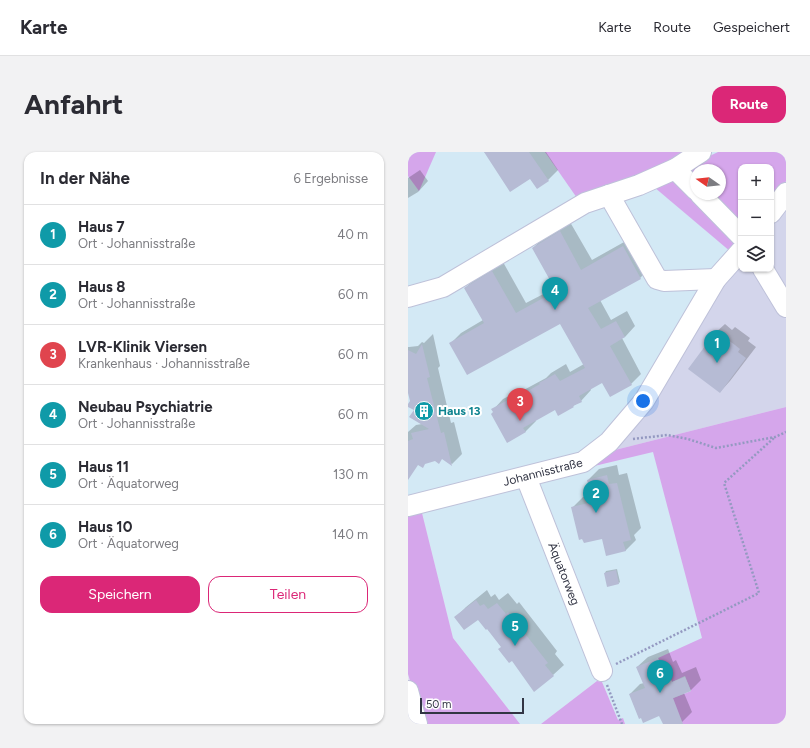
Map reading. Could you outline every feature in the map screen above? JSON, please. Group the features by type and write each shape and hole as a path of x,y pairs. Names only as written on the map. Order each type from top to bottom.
{"street":[{"path":"408,297 443,287 585,203 639,185 675,169 701,152"},
{"path":"675,169 690,184"},
{"path":"774,209 786,193"},
{"path":"609,195 657,279 664,281 716,279"},
{"path":"706,200 738,233"},
{"name":"Johannisstraße","path":"408,506 583,462 609,442 644,401 716,279 738,254"},
{"path":"765,272 786,307"},
{"name":"Äquatorweg","path":"526,477 602,671"},
{"path":"408,691 417,724"}],"path":[{"path":"609,442 668,435 688,439 716,448 775,437 786,432"},
{"path":"622,724 602,671 759,594 724,483 775,437"}],"shaded area":[{"path":"408,152 786,152 786,200 774,174 774,164 738,164 738,265 587,468 653,451 702,638 664,670 667,669 685,676 692,691 672,699 681,724 625,724 623,718 618,720 602,682 597,681 541,724 520,724 453,638 421,509 408,512"},
{"path":"408,152 436,152 419,191 408,176"},
{"path":"545,152 694,152 598,192 577,198"},
{"path":"718,152 786,152 786,181 780,194 774,201 774,164 738,164 738,223 713,200 726,200 726,164 693,164"},
{"path":"690,166 690,178 686,175"},
{"path":"671,178 690,195 690,200 695,200 738,238 738,243 731,252 654,187"},
{"path":"786,200 786,299 772,272 774,272 774,218"},
{"path":"738,265 738,272 758,272 786,319 786,407 607,452 697,318"},
{"path":"786,407 786,724 681,724 671,699 691,691 685,676 672,682 667,669 663,671 658,658 702,638 653,452 586,468 607,452"},
{"path":"421,509 453,638 520,724 423,724 408,674 408,512"},
{"path":"597,681 602,682 618,720 623,718 625,724 541,724"}],"building":[{"path":"484,152 529,152 549,181 537,189 530,179 510,192"},
{"path":"560,231 581,270 623,246 641,279 588,308 601,329 616,321 625,337 610,346 632,385 610,397 602,383 579,396 582,402 558,416 555,410 523,428 526,432 507,443 491,414 493,412 491,409 508,400 509,402 555,374 560,381 585,368 560,324 467,375 449,343 484,323 464,288 492,271 516,313 556,291 532,248"},
{"path":"714,334 722,340 724,337 735,345 740,349 738,352 746,358 720,393 688,369"},
{"name":"Haus 13","path":"422,344 430,377 427,378 441,433 444,432 452,466 442,459 439,464 435,461 425,464 423,468 418,465 408,480 408,441 413,439 411,433 429,429 409,417 414,410 408,407 410,401 408,393 408,350 416,354"},
{"path":"607,475 609,484 617,483 631,540 623,542 626,551 606,556 602,539 584,543 582,539 579,540 571,507 593,502 587,480"},
{"path":"616,570 619,584 607,587 604,573"},
{"path":"476,600 480,606 484,604 488,609 497,603 506,614 508,612 548,663 545,665 554,676 534,692 512,661 509,663 498,649 501,647 478,620 464,630 454,617"},
{"path":"658,658 663,671 666,670 672,682 685,677 691,691 673,698 683,724 663,724 659,716 643,723 641,718 639,719 629,694 645,688 636,667"}],"place":[{"name":"Neubau Psychiatrie","path":"555,310"},
{"name":"Haus 7","path":"717,363"},
{"name":"Haus 13","path":"424,411"},
{"name":"LVR-Klinik Viersen","path":"520,421"},
{"name":"Haus 8","path":"596,513"},
{"name":"Haus 11","path":"515,646"},
{"name":"Haus 10","path":"660,693"}]}
